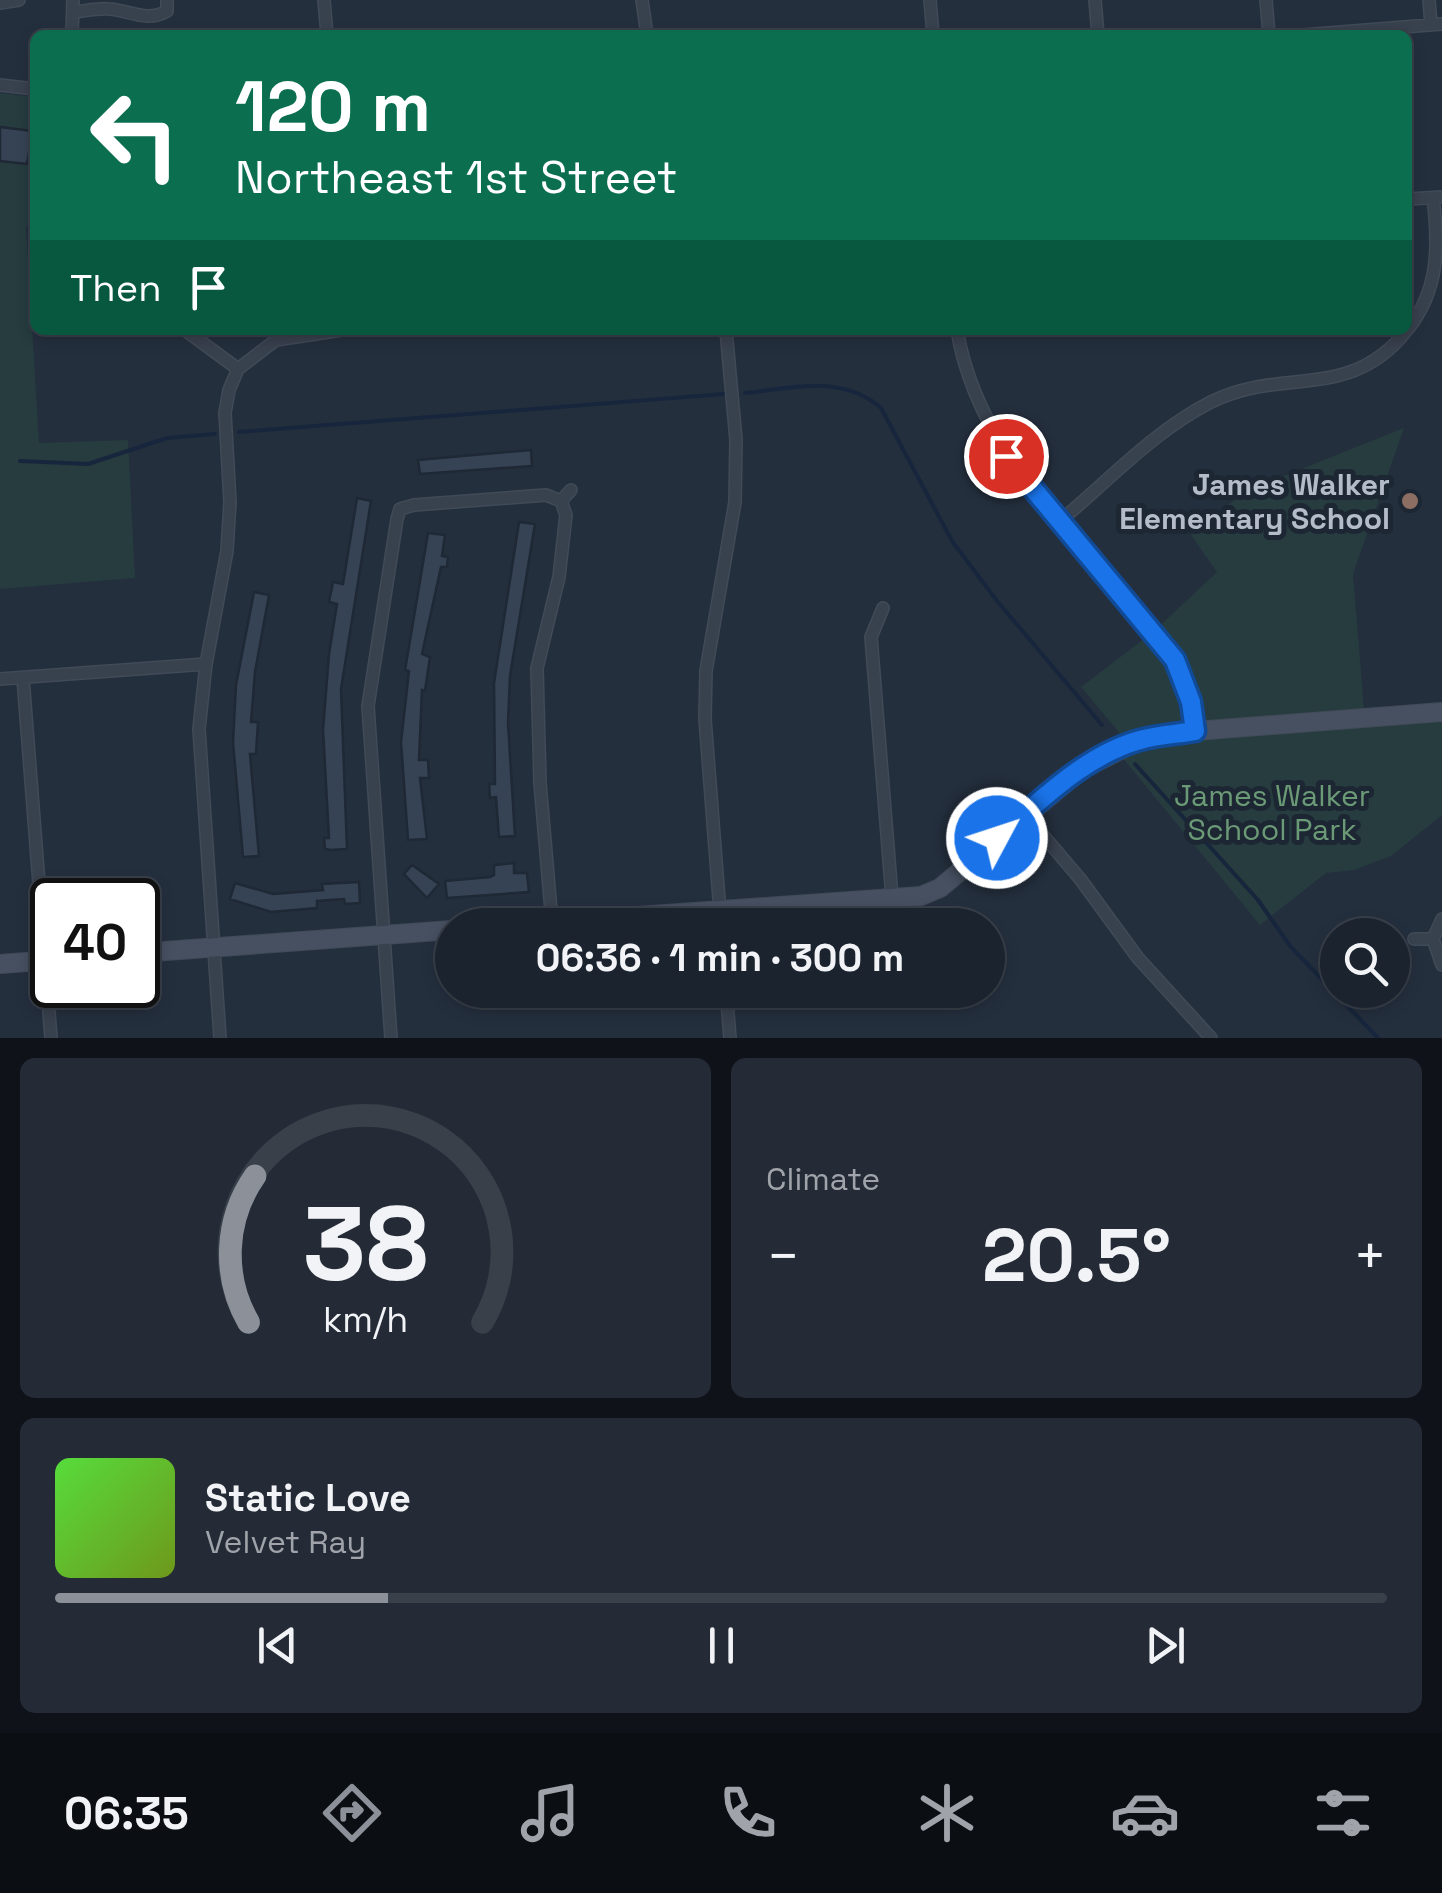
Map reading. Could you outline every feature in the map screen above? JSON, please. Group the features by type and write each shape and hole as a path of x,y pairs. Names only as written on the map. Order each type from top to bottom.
{"street":[{"path":"0,3 18,0"},
{"path":"109,9 127,0"},
{"path":"74,6 161,16 166,12 167,0"},
{"path":"324,0 327,30"},
{"path":"642,0 646,30"},
{"path":"930,0 933,30"},
{"path":"1095,0 1098,30"},
{"path":"1266,0 1269,30"},
{"path":"1363,30 1437,24 1430,0"},
{"path":"0,85 30,88"},
{"path":"1412,200 1438,197 1437,259 1420,314 1412,324"},
{"path":"192,335 238,368"},
{"path":"220,1038 200,758 206,664 228,551 226,413 238,368 276,340 309,335"},
{"path":"720,908 705,719 706,671 735,502 736,440 726,335"},
{"path":"958,335 980,411 1006,456 1175,660 1191,702 1195,731"},
{"path":"1060,521 1182,420 1211,402 1244,389 1330,380 1379,358 1402,335"},
{"path":"560,501 572,490"},
{"path":"390,1038 368,706 400,509 546,495 560,501 566,515 559,577 540,646 537,680 540,783 551,908"},
{"path":"883,608 871,637 892,897"},
{"path":"0,680 206,664"},
{"path":"24,678 42,878"},
{"path":"798,908 920,896 940,888 1026,814 1109,753 1140,740 1195,731 1442,712"},
{"path":"1026,814 1138,958 1210,1038"},
{"path":"1442,919 1433,939 1442,965"},
{"path":"160,952 435,931"},
{"path":"1414,939 1433,939"},
{"path":"0,964 30,962"},
{"path":"50,1008 51,1038"},
{"path":"728,1008 730,1038"}],"green space":[{"path":"0,93 30,96 30,225 26,226 39,443 128,440 135,578 0,589"},
{"name":"James Walker School Park","path":"1404,428 1353,574 1364,710 1175,724 1123,737 1081,687 1153,632 1217,572 1191,535 1246,491"},
{"name":"James Walker School Park","path":"1442,719 1442,815 1391,856 1354,870 1326,873 1260,925 1122,757 1241,733"}],"building":[{"path":"0,127 30,131 27,164 0,161"},
{"path":"531,450 532,466 420,474 418,460"},
{"path":"357,498 371,501 341,689 347,849 330,850 325,849 324,838 329,838 323,730 337,604 329,602 333,582 343,584"},
{"path":"519,522 535,524 510,676 508,723 515,836 499,837 496,797 490,798 489,784 495,784 494,683"},
{"path":"428,533 445,535 442,556 448,557 447,567 441,567 422,654 430,657 425,691 422,690 419,760 428,760 429,778 420,778 427,839 408,840 401,742 409,671 405,670"},
{"path":"254,592 269,595 255,672 251,722 258,722 256,754 250,754 259,856 243,857 233,742 236,685"},
{"path":"514,863 514,873 527,873 529,892 447,898 445,881 490,877 494,875 494,865"},
{"path":"412,865 439,884 427,898 404,874"},
{"path":"359,882 360,903 345,904 344,899 317,901 317,908 271,912 230,899 235,883 273,894 323,890 322,884"}],"waterway":[{"path":"745,393 833,387 866,397 881,408 952,541 997,601 1102,725"},
{"path":"239,432 724,394"},
{"path":"20,461 88,464 167,438 215,434"},
{"path":"1135,764 1258,900 1290,946 1378,1038"}],"place":[{"name":"James Walker Elementary School","path":"1410,501"}],"route":[{"path":"997,838 1081,770 1109,753 1140,740 1195,731 1184,676 1166,646 1006,456"}]}
